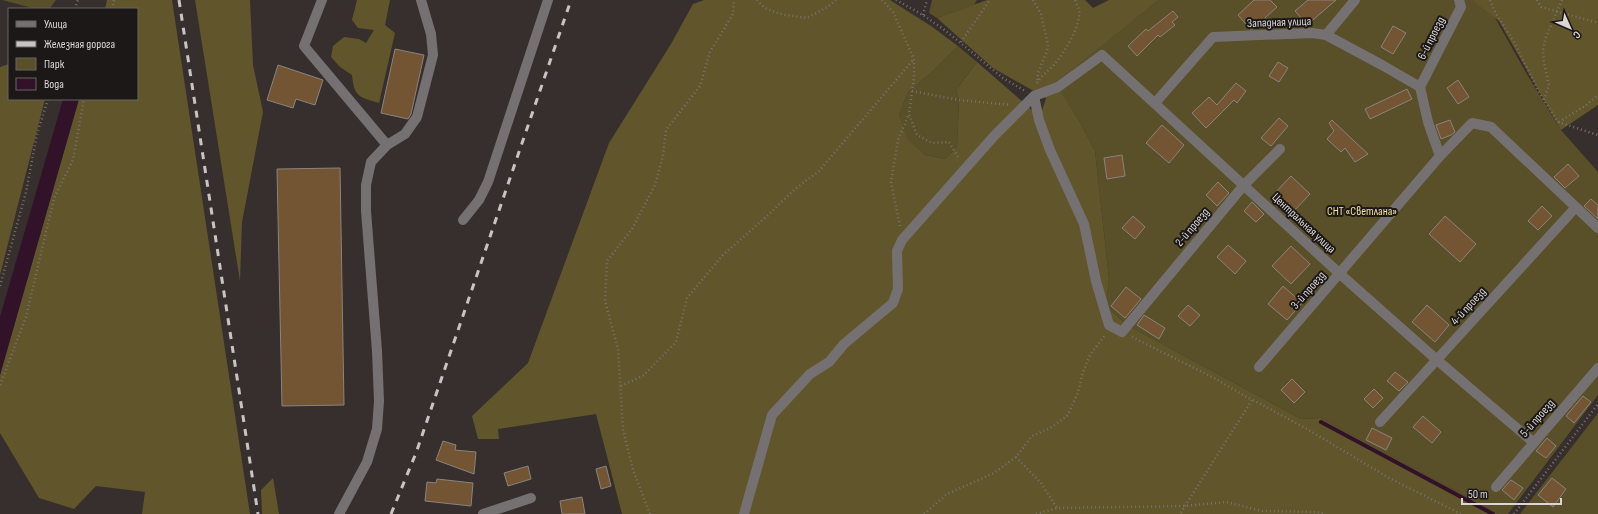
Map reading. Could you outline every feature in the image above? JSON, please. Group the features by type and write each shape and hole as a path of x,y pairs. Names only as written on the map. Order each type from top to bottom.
{"street":[{"path":"322,0 304,46 387,145"},
{"path":"339,514 367,462 377,429 379,401 377,351 366,210 366,185 371,162 387,145 406,134 417,117 433,55 431,34 422,0"},
{"path":"463,220 479,200 488,182 547,0"},
{"path":"1326,35 1355,0"},
{"name":"6-й проезд","path":"1420,87 1461,6 1459,0"},
{"name":"Западная улица","path":"1155,103 1213,37 1312,33 1326,35 1420,87"},
{"name":"Центральная улица","path":"1034,96 1058,87 1102,55 1340,274 1533,442"},
{"path":"1420,87 1428,122 1440,156"},
{"path":"744,514 772,415 810,374 830,362 844,344 892,303 898,288 897,251 902,240 995,135 1034,96"},
{"path":"1034,96 1050,150 1084,224 1096,281 1109,325 1124,329"},
{"name":"3-й проезд","path":"1259,366 1340,274 1440,156 1472,123 1491,127 1576,208"},
{"name":"2-й проезд","path":"1124,329 1244,185 1280,149"},
{"path":"1576,208 1598,228"},
{"name":"4-й проезд","path":"1380,422 1576,208"},
{"name":"5-й проезд","path":"1496,487 1598,368"},
{"path":"483,514 531,498"}],"path":[{"path":"650,514 633,470 623,429 618,349 605,300 607,261 632,229 655,185 663,156 666,130 700,86 710,52 733,14 734,0"},
{"path":"757,0 765,8 780,14 807,18 829,6 836,0"},
{"path":"882,0 893,12 914,59 914,78 909,114 898,140 891,182 902,240"},
{"path":"896,0 923,15 961,42 1003,78 1034,96 1037,90 1038,73 1048,45 1041,14 1033,0"},
{"path":"923,15 927,0"},
{"path":"961,42 990,0"},
{"path":"1037,82 1066,49 1073,34 1078,21 1079,9 1075,0"},
{"path":"1490,0 1495,12 1514,42 1544,100 1558,122 1598,135"},
{"path":"1537,0 1541,7 1598,23"},
{"path":"1544,100 1549,85 1544,63 1543,50 1562,0"},
{"path":"621,386 644,374 676,342 687,298 723,255 768,216 795,189 819,171 914,59"},
{"path":"912,91 959,100 1024,106"},
{"path":"1558,122 1584,106 1598,95"},
{"path":"0,286 26,192 37,134 48,100"},
{"path":"0,385 26,317 54,198 72,160 81,107 84,100"},
{"path":"909,114 917,135 932,143 949,142 958,157 956,165"},
{"path":"924,514 947,494 994,473 1016,457 1032,436 1052,427 1068,414 1078,392 1083,372 1090,355 1104,339 1109,325"},
{"path":"1124,329 1307,429 1388,478 1461,514"},
{"path":"1180,514 1252,400"},
{"path":"1514,514 1598,404"},
{"path":"1016,457 1041,483 1057,508"},
{"path":"1036,514 1057,508 1184,506 1226,502 1262,511 1318,512 1325,514"}],"green space":[{"path":"2,0 56,0 50,8 32,8"},
{"path":"932,0 977,0 974,5 937,18 929,13"},
{"name":"СНТ «Светлана»","path":"1159,0 1485,0 1528,76 1561,130 1598,172 1598,395 1508,514 1498,514 1321,418 1301,419 1127,325 1106,306 1109,279 1095,151 1081,124 1054,83"},
{"path":"958,46 977,62 956,90 959,100 957,147 945,159 925,155 907,140 899,115 908,92 932,72"},
{"path":"1598,413 1598,514 1520,514"}],"shaded area":[{"path":"107,0 172,0 250,514 142,514 145,492 96,486 74,509 39,498 0,433 0,375 79,100 138,100 138,8 105,8"},
{"path":"195,0 250,0 253,65 263,112 242,222 240,281"},
{"path":"357,0 390,0 385,25 395,33 379,103 359,95 354,88 352,75 340,67 331,57 333,46 344,37 359,39 366,43 374,30 358,28 352,20"},
{"path":"704,0 890,0 931,26 958,46 932,72 908,92 899,115 908,140 925,155 945,159 957,147 959,100 956,90 977,62 1040,117 1046,98 993,68 937,18 987,0 1085,0 1093,8 1109,0 1159,0 1055,83 1081,124 1095,151 1109,279 1106,306 1127,325 1301,419 1321,418 1498,514 622,514 596,414 498,429 499,439 478,439 472,416 528,363 609,143 671,44 693,4"},
{"path":"1472,0 1598,0 1598,105 1561,130 1499,21"},
{"path":"8,64 8,100 45,100 0,275 0,67"},
{"path":"273,478 279,514 262,514 261,490"}],"water":[{"path":"63,100 79,100 0,375 0,317"}],"building":[{"path":"1254,0 1270,0 1277,7 1253,29 1250,29 1238,15"},
{"path":"1308,0 1336,0 1307,25 1295,11"},
{"path":"1173,11 1178,17 1172,22 1175,25 1160,37 1158,35 1137,56 1128,46 1146,29 1148,31"},
{"path":"1393,26 1406,33 1393,54 1381,47"},
{"path":"395,49 424,55 411,114 408,119 381,113"},
{"path":"1278,62 1288,68 1279,82 1269,76"},
{"path":"278,65 323,80 315,105 296,99 293,108 267,100"},
{"path":"1458,80 1469,97 1458,104 1447,88"},
{"path":"1236,83 1246,91 1237,103 1234,100 1206,128 1192,113 1209,97 1217,105"},
{"path":"1407,89 1412,99 1370,119 1365,109"},
{"path":"1279,118 1288,126 1271,146 1261,138"},
{"path":"1332,120 1368,154 1355,162 1345,148 1341,152 1327,139 1334,131 1329,123"},
{"path":"1450,120 1455,132 1441,139 1436,125"},
{"path":"1162,125 1184,145 1169,163 1146,143"},
{"path":"1122,155 1125,176 1107,179 1104,158"},
{"path":"1568,164 1579,176 1565,188 1554,177"},
{"path":"340,168 344,405 282,406 277,169"},
{"path":"1291,176 1310,194 1291,214 1272,196"},
{"path":"1218,182 1229,193 1217,206 1206,195"},
{"path":"1591,199 1598,205 1598,219 1584,206"},
{"path":"1252,202 1264,214 1256,222 1244,211"},
{"path":"1542,206 1552,216 1538,230 1528,221"},
{"path":"1133,216 1145,227 1135,239 1122,228"},
{"path":"1445,216 1476,244 1460,262 1429,234"},
{"path":"1228,245 1246,261 1235,274 1217,257"},
{"path":"1291,246 1310,264 1291,284 1272,266"},
{"path":"1283,286 1302,303 1287,320 1268,304"},
{"path":"1126,287 1141,299 1125,318 1111,306"},
{"path":"1188,305 1200,315 1190,326 1178,316"},
{"path":"1427,305 1449,325 1435,342 1412,322"},
{"path":"1144,315 1165,328 1159,339 1137,325"},
{"path":"1395,372 1408,382 1399,391 1387,381"},
{"path":"1292,379 1305,392 1294,403 1281,390"},
{"path":"1374,389 1383,398 1373,408 1364,399"},
{"path":"1583,396 1591,402 1574,423 1566,416"},
{"path":"1423,416 1441,432 1432,443 1413,427"},
{"path":"1372,428 1392,438 1386,450 1366,440"},
{"path":"1547,438 1556,446 1546,458 1536,451"},
{"path":"443,441 456,445 455,450 476,452 474,474 436,460"},
{"path":"528,466 531,479 508,486 504,473"},
{"path":"606,466 611,486 601,489 596,469"},
{"path":"1552,478 1566,489 1553,507 1538,495"},
{"path":"437,479 473,483 471,506 425,501 427,482 436,483"},
{"path":"1511,480 1523,488 1514,500 1502,490"},
{"path":"582,497 585,514 562,514 560,501"}],"waterway":[{"path":"1321,422 1493,514"}],"railway":[{"path":"179,0 258,514"},
{"path":"391,514 416,453 571,0"}]}
